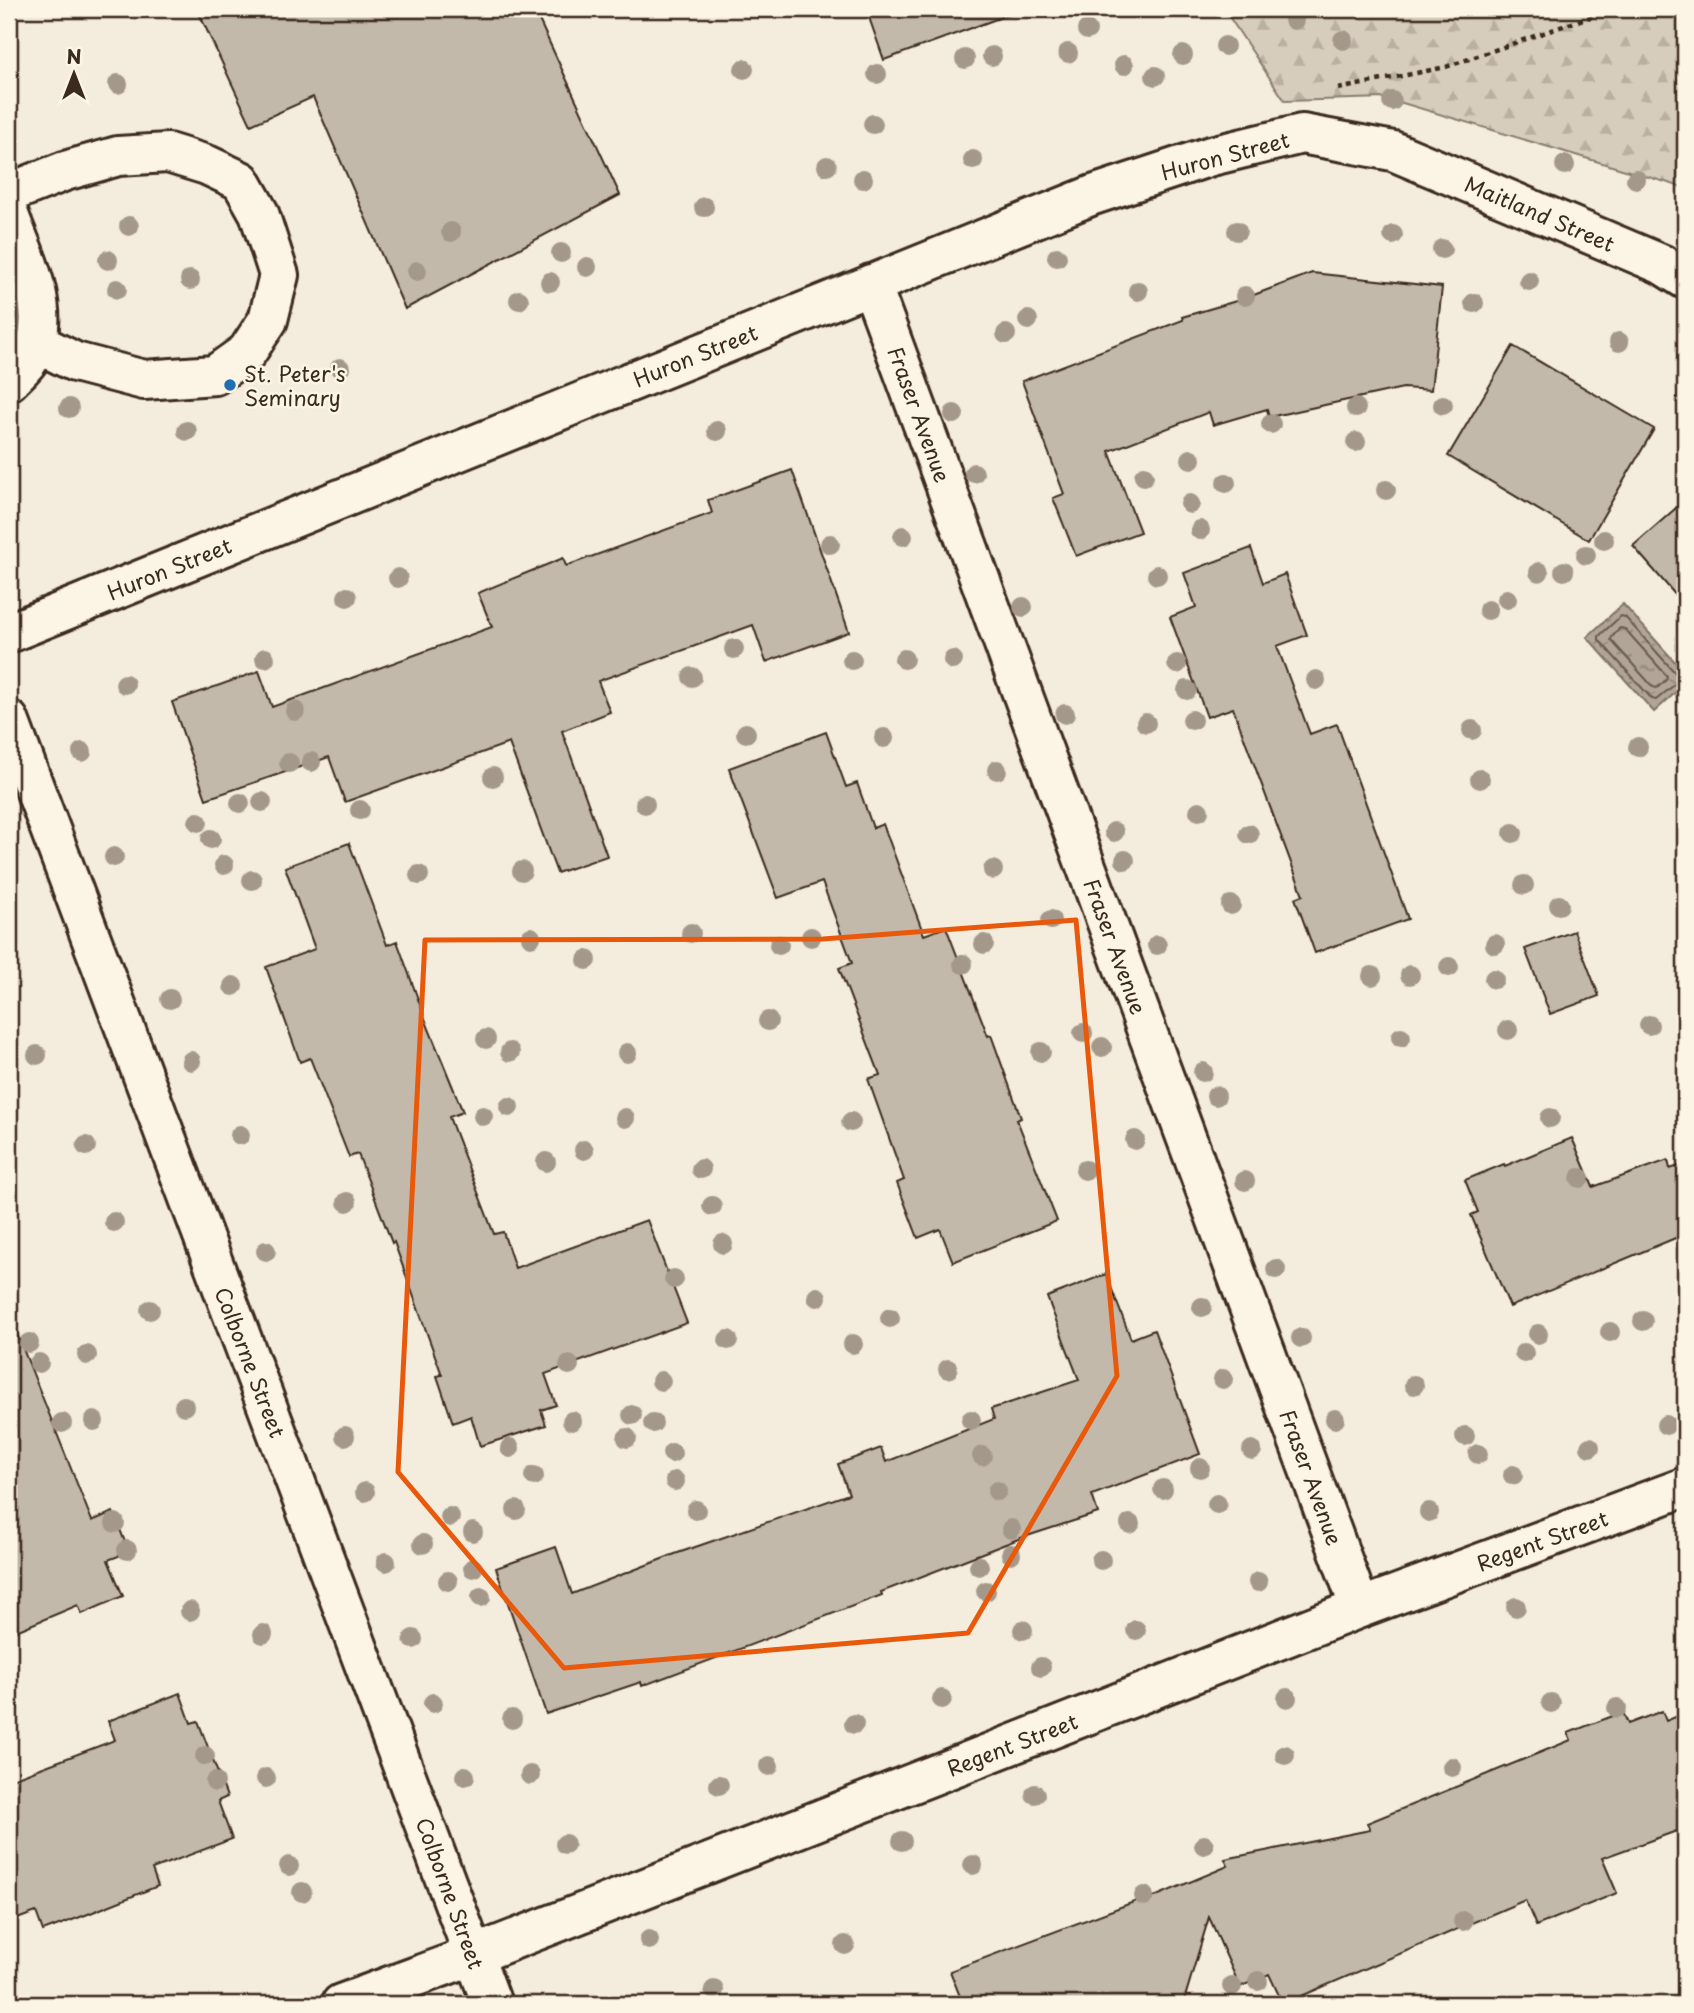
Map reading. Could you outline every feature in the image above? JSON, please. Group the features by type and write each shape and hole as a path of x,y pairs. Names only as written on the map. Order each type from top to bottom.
{"street":[{"name":"Huron Street","path":"9,633 1093,195 1211,156 1302,134 1393,151"},
{"name":"Maitland Street","path":"1393,151 1661,264 1685,279"},
{"path":"9,193 65,171 118,156 168,153 207,165 241,181 260,213 279,275 268,320 247,352 215,375 144,380 75,362 37,343"},
{"path":"9,215 39,295 37,343 26,365 9,381"},
{"name":"Fraser Avenue","path":"871,284 1360,1608"},
{"name":"Colborne Street","path":"9,720 492,2004"},
{"name":"Regent Street","path":"341,2004 474,1955 1360,1608 1685,1487"}],"path":[{"path":"1327,92 1446,67 1612,9"}],"highlighted area":[{"path":"1076,920 1117,1376 968,1633 564,1668 398,1472 425,940 823,939"}],"green space":[{"path":"1224,9 1685,9 1685,188 1386,98 1285,101"}],"water":[{"path":"1623,604 1685,673 1685,684 1654,712 1587,637"}],"building":[{"path":"197,9 534,9 620,195 405,309 313,97 251,125"},
{"path":"866,9 1009,9 1010,14 884,60"},
{"path":"1312,273 1442,287 1431,390 1403,388 1269,417 1267,409 1213,425 1209,412 1109,451 1140,532 1076,556 1053,498 1064,494 1022,381 1183,320 1182,317 1243,299"},
{"path":"1513,346 1654,429 1589,540 1448,456"},
{"path":"792,470 849,632 766,662 753,625 598,681 610,712 562,731 607,856 557,873 509,743 345,802 329,757 206,799 172,702 259,671 272,707 492,627 478,593 563,558 566,566 712,513 708,500"},
{"path":"1685,500 1685,606 1633,546"},
{"path":"1251,548 1263,583 1285,574 1307,635 1277,646 1310,734 1337,724 1408,919 1315,953 1295,898 1303,895 1233,708 1207,717 1170,617 1196,607 1184,573"},
{"path":"826,732 846,787 857,783 873,828 883,824 924,935 946,927 988,1036 991,1035 1021,1118 1017,1120 1057,1221 953,1262 940,1229 918,1238 897,1183 904,1180 868,1079 880,1075 839,968 852,963 822,882 778,898 729,768"},
{"path":"349,843 387,945 397,941 463,1112 449,1117 494,1234 503,1232 515,1268 647,1220 687,1323 545,1374 556,1405 541,1410 546,1425 480,1446 471,1416 453,1423 437,1376 442,1375 394,1242 392,1243 358,1154 349,1157 310,1058 300,1062 266,967 315,949 285,867"},
{"path":"1574,931 1599,996 1550,1014 1525,949"},
{"path":"1572,1138 1593,1187 1668,1160 1670,1169 1685,1164 1685,1234 1510,1307 1471,1215 1478,1212 1465,1180"},
{"path":"1106,1274 1131,1339 1154,1330 1200,1454 1092,1495 1098,1513 1021,1538 881,1592 882,1595 642,1686 641,1682 546,1714 496,1568 556,1547 572,1594 675,1554 849,1494 838,1464 881,1448 886,1462 994,1419 991,1409 1079,1380 1047,1297"},
{"path":"11,1319 92,1521 113,1512 129,1552 108,1560 123,1596 82,1614 78,1605 9,1634 9,1320"},
{"path":"180,1693 191,1723 198,1721 227,1797 218,1801 232,1839 152,1869 158,1886 43,1931 36,1912 9,1922 9,1780 115,1740 108,1721"},
{"path":"1662,1711 1666,1721 1685,1713 1685,1828 1602,1858 1617,1893 1536,1926 1525,1900 1283,2004 1269,1974 1240,1987 1209,1917 1183,2004 963,2004 950,1971 1139,1900 1140,1903 1228,1866 1225,1859 1370,1830 1367,1823 1571,1740 1568,1733 1623,1712 1628,1724"}],"place":[{"name":"St. Peter's Seminary","path":"230,385"}]}
